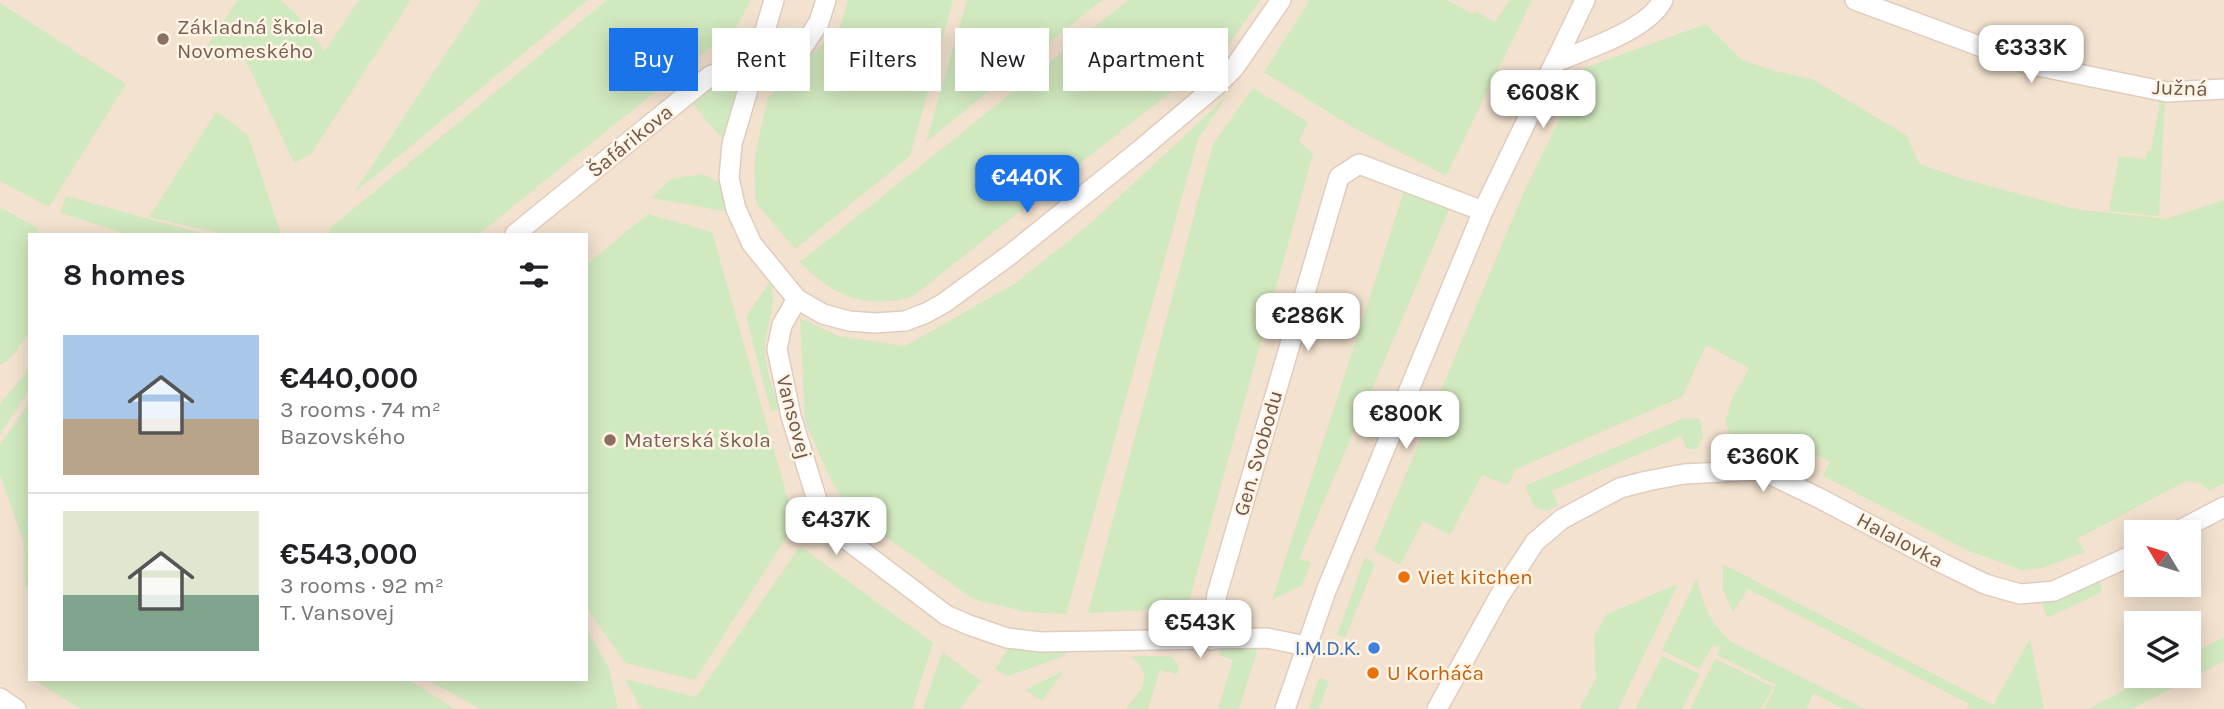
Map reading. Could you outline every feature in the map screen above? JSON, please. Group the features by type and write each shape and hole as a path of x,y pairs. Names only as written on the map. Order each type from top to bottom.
{"street":[{"path":"766,28 774,0"},
{"name":"Šafárikova","path":"810,36 819,22 825,0"},
{"path":"747,91 732,144 729,178 736,209 752,244 797,299 823,314 849,321 905,321 944,303 1011,254 1140,150 1234,68 1281,0"},
{"path":"1285,709 1326,591 1483,211 1586,0"},
{"path":"1555,62 1632,30 1660,6 1663,0"},
{"name":"Južná","path":"1855,0 2028,64 2167,92 2224,89"},
{"name":"Šafárikova","path":"515,233 712,75"},
{"name":"Gen. Svobodu","path":"1211,640 1217,594 1339,177 1359,164 1483,211"},
{"name":"Vansovej","path":"797,299 782,325 777,349 791,416 821,513 830,527 946,615 1007,638 1041,642 1267,638 1306,646"},
{"name":"Halalovka","path":"1437,709 1500,595 1535,542 1562,519 1620,488 1647,481 1694,473 1761,470 1944,565 1985,584 2020,594 2054,591 2124,559"},
{"path":"2199,520 2224,507"},
{"path":"0,698 16,709"}],"shaded area":[{"path":"0,0 2224,0 2224,709 0,709"}],"green space":[{"path":"238,0 281,0 298,16 325,51 359,0 411,0 311,154 294,163 246,61 200,57"},
{"path":"481,0 588,0 354,193"},
{"path":"607,0 751,0 735,28 712,28 712,46 698,57 698,28 609,28 609,91 656,91 480,233 330,233 329,229"},
{"path":"848,0 953,0 941,44 941,28 838,28"},
{"path":"967,0 1102,0 1067,28 1063,28 1063,31 1049,43 1049,28 959,28"},
{"path":"1128,0 1260,0 1228,46 1228,28 1093,28"},
{"path":"1310,0 1447,0 1472,14 1477,12 1495,22 1510,0 1532,0 1446,176 1354,128 1264,72"},
{"path":"0,3 126,84 49,207 0,181"},
{"path":"1706,24 1742,60 1812,79 1906,135 1920,164 1963,179 2075,209 2166,219 2224,200 2224,483 2209,491 2201,483 2186,481 2077,539 2085,552 2042,568 2022,570 1969,551 1823,476 1830,462 1782,438 1770,458 1738,451 1725,422 1732,399 1749,368 1706,345 1682,397 1516,469 1508,485 1482,475 1450,535 1423,521 1400,565 1374,550 1524,192 1584,68"},
{"path":"955,42 955,91 989,91 926,142 941,91"},
{"path":"824,43 824,91 928,91 910,156 795,249 756,203 754,165 768,97 775,91 810,91 810,57"},
{"path":"1063,52 1063,91 1172,91 912,297 879,302 851,297 825,284 800,262 1014,91 1049,91 1049,63"},
{"path":"712,86 712,91 738,91 741,95 727,142 709,124 694,104"},
{"path":"1253,88 1308,122 1299,141 1313,154 1189,601 1172,609 1088,613 1213,144"},
{"path":"1227,96 1198,139 1066,614 1027,612 973,599 852,513 831,480 805,422 800,318 838,336 905,346 1014,284 1091,223"},
{"path":"2160,100 2165,100 2159,216 2109,211 2119,156 2146,159 2147,151 2151,151"},
{"path":"217,111 248,135 281,233 220,233 149,217"},
{"path":"703,174 725,186 734,213 651,198 671,179"},
{"path":"1405,188 1451,205 1299,559 1311,562 1302,585 1272,600"},
{"path":"66,196 200,233 124,233 60,213"},
{"path":"0,207 37,228 38,233 28,233 28,334 10,359 0,365"},
{"path":"648,214 712,232 795,524 695,680 625,663 588,610 588,263"},
{"path":"770,281 773,300 765,341 765,357 779,409 771,411 746,317"},
{"path":"28,370 28,392 0,434 0,404"},
{"path":"28,405 28,587 25,586 24,543 0,475 0,444"},
{"path":"1684,418 1700,419 1703,436 1697,449 1687,449 1682,436 1552,491 1558,505 1548,511 1535,508 1525,486"},
{"path":"800,546 933,643 912,709 641,709 625,679 696,697"},
{"path":"1365,557 1375,564 1345,638 1337,635"},
{"path":"1723,564 1993,705 2030,639 2044,709 1967,709 1969,704 1748,589 1733,612 1723,590"},
{"path":"2099,576 2102,592 2047,618 2042,602"},
{"path":"1697,578 1709,614 1733,643 1865,709 1844,709 1813,693 1807,709 1764,709 1776,685 1717,655 1721,646 1712,647 1699,669 1662,650"},
{"path":"1678,584 1618,709 1579,709 1596,679 1594,636 1607,614"},
{"path":"588,632 609,668 618,709 480,709 430,681 588,681"},
{"path":"2224,637 2224,661 2201,673 2201,649"},
{"path":"1221,644 1258,648 1239,709 1218,709 1233,660 1219,655"},
{"path":"1009,648 1068,650 1064,656 1008,676 995,669"},
{"path":"942,652 981,681 960,709 923,709"},
{"path":"1131,656 1171,656 1177,664 1177,674 1160,670 1148,709 1126,709 1144,683 1143,671"},
{"path":"1662,656 1700,674 1682,709 1635,709"},
{"path":"1715,659 1773,687 1761,709 1690,709"},
{"path":"1064,671 1042,701 1025,690"},
{"path":"1319,678 1329,681 1319,709 1309,709"},
{"path":"36,681 410,681 455,709 80,709"},
{"path":"2128,688 2172,688 2132,709 2088,709"}],"place":[{"name":"Základná škola Novomeského","path":"163,39"},
{"name":"Materská škola","path":"610,440"},
{"name":"Viet kitchen","path":"1404,577"},
{"name":"I.M.D.K.","path":"1374,648"},
{"name":"U Korháča","path":"1373,673"}]}
